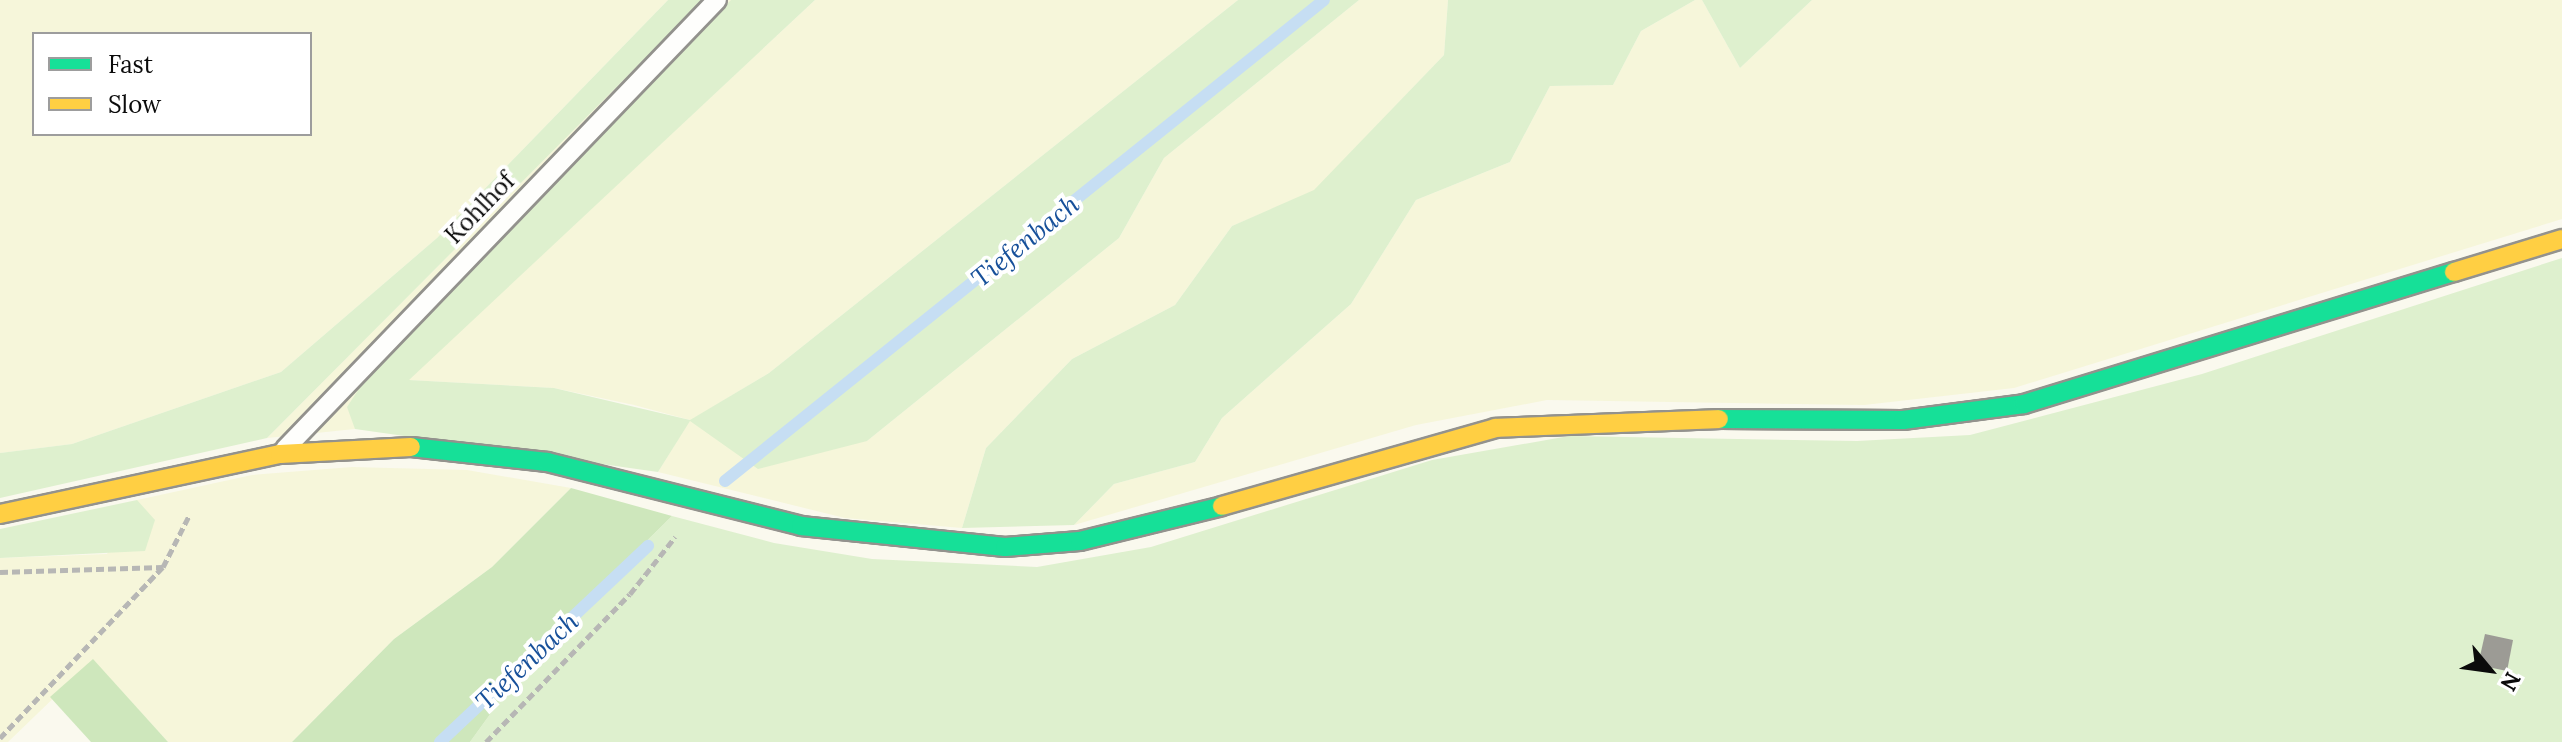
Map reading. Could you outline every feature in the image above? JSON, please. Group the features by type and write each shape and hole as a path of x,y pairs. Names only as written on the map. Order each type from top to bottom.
{"street":[{"path":"0,514 280,454 409,447 547,462 707,505 896,539 1005,547 1080,541 1184,518 1339,468 1495,428 1606,419 1903,420 2024,404 2562,239"}],"lane":[{"name":"Kohlhof","path":"280,454 717,0"}],"path":[{"path":"486,742 707,505"},
{"path":"0,572 163,567 0,738"}],"green space":[{"path":"0,0 668,0 437,238 281,372 72,444 0,453"},
{"path":"668,0 703,0 267,438 0,498 0,453 72,444 281,372 437,238"},
{"path":"703,0 732,0 355,429 267,438"},
{"path":"731,0 815,0 409,380 554,388 690,420 769,373 1238,0 1359,0 1164,158 1119,238 867,441 758,469 690,421 658,472 355,429 347,407 378,360"},
{"path":"815,0 1238,0 769,373 691,420 867,441 1119,238 1164,158 1359,0 1448,0 1444,55 1314,191 1232,226 1175,305 1072,359 986,448 962,528 845,518 658,472 690,420 634,405 554,388 408,380"},
{"path":"1448,0 1695,0 1641,31 1613,85 1550,86 1510,162 1416,200 1351,304 1222,418 1195,462 1114,484 1074,525 962,528 986,448 1072,359 1175,305 1232,226 1314,190 1444,55"},
{"path":"1695,0 1702,0 1740,68 1812,0 2562,0 2562,219 2014,388 1864,405 1547,400 1416,425 1074,525 1114,484 1195,462 1222,418 1351,304 1416,200 1510,162 1550,86 1613,85 1641,31"},
{"path":"1702,0 1812,0 1740,68"},
{"path":"2562,258 2562,742 470,742 538,648 672,516 774,543 872,559 1037,567 1151,547 1432,460 1569,436 1857,441 1970,435 2202,374"},
{"path":"352,467 467,470 571,488 492,567 394,639 292,742 168,742 93,660 8,742 0,742 0,558 107,554 137,500 252,475"},
{"path":"571,488 672,516 538,648 470,742 292,742 394,639 492,567"},
{"path":"137,500 155,520 145,551 0,558 0,529"},
{"path":"93,659 168,742 91,742 50,697"}],"building":[{"path":"2485,634 2513,640 2507,671 2478,665"}],"waterway":[{"name":"Tiefenbach","path":"725,481 1324,0"},
{"name":"Tiefenbach","path":"440,742 648,546"}],"traffic: fast":[{"path":"1719,419 1903,420 2024,404 2454,272"},
{"path":"411,447 547,462 801,526 1005,547 1080,541 1222,506"}],"traffic: slow":[{"path":"2454,272 2562,239"},
{"path":"1222,506 1495,428 1719,419"},
{"path":"0,514 280,454 411,447"}]}
